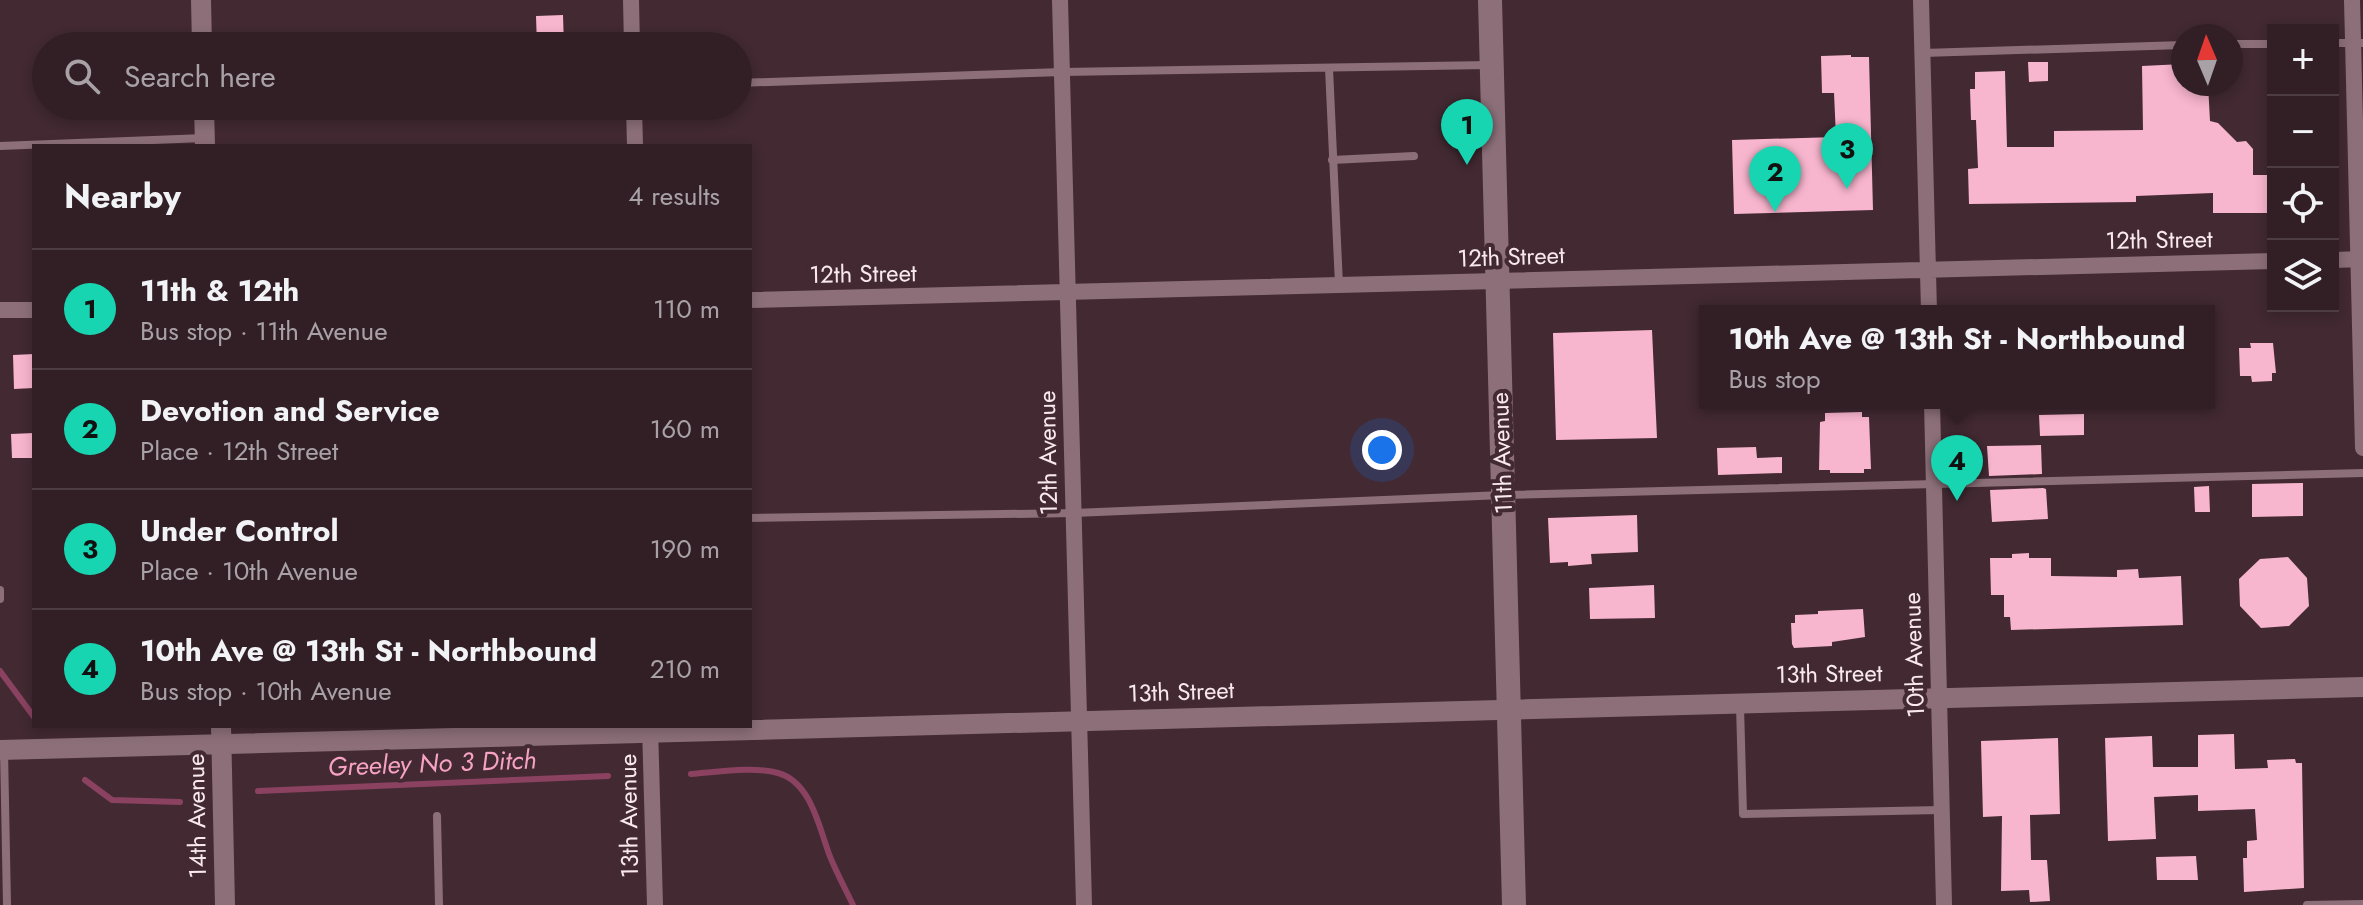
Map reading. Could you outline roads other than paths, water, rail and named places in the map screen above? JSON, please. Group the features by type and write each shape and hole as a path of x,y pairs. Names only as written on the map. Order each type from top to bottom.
{"main road":[{"name":"11th Avenue","path":"1490,0 1514,905"}],"street":[{"path":"201,0 202,32"},
{"path":"631,0 632,32"},
{"name":"12th Avenue","path":"1060,0 1084,905"},
{"path":"1921,0 1929,305"},
{"path":"2352,0 2358,43 2363,448"},
{"path":"204,120 205,142"},
{"path":"634,120 635,144"},
{"path":"2339,260 2361,259"},
{"name":"12th Street","path":"752,300 2267,261"},
{"path":"0,310 32,310"},
{"name":"10th Avenue","path":"1932,409 1944,905"},
{"name":"13th Street","path":"752,727 2363,687"},
{"name":"13th Street","path":"2,750 221,735 704,728"},
{"name":"13th Avenue","path":"650,729 655,905"},
{"name":"14th Avenue","path":"221,735 225,905"}],"lane":[{"path":"2243,44 2267,44"},
{"path":"1923,53 2171,45"},
{"path":"752,83 1063,72 1492,65"},
{"path":"1329,68 1339,286"},
{"path":"102,144 205,142"},
{"path":"0,146 32,145"},
{"path":"1332,160 1414,156"},
{"path":"752,518 1074,513 1503,495 2363,473"},
{"path":"0,590 0,599"},
{"path":"1740,703 1743,814 1942,810"},
{"path":"2,750 7,905"},
{"path":"437,816 439,905"},
{"path":"2307,905 2363,904"}],"waterway":[{"name":"Greeley No 3 Ditch","path":"0,671 32,714"},
{"name":"Greeley No 3 Ditch","path":"691,774 757,770 789,778 806,795 853,905"},
{"name":"Greeley No 3 Ditch","path":"258,791 608,776"},
{"name":"Greeley No 3 Ditch","path":"85,780 112,800 180,802"}],"place":[{"name":"11th & 12th","path":"1467,165"},
{"name":"Under Control","path":"1847,189"},
{"name":"Devotion and Service","path":"1775,212"},
{"name":"10th Ave @ 13th St - Northbound","path":"1957,501"}]}
